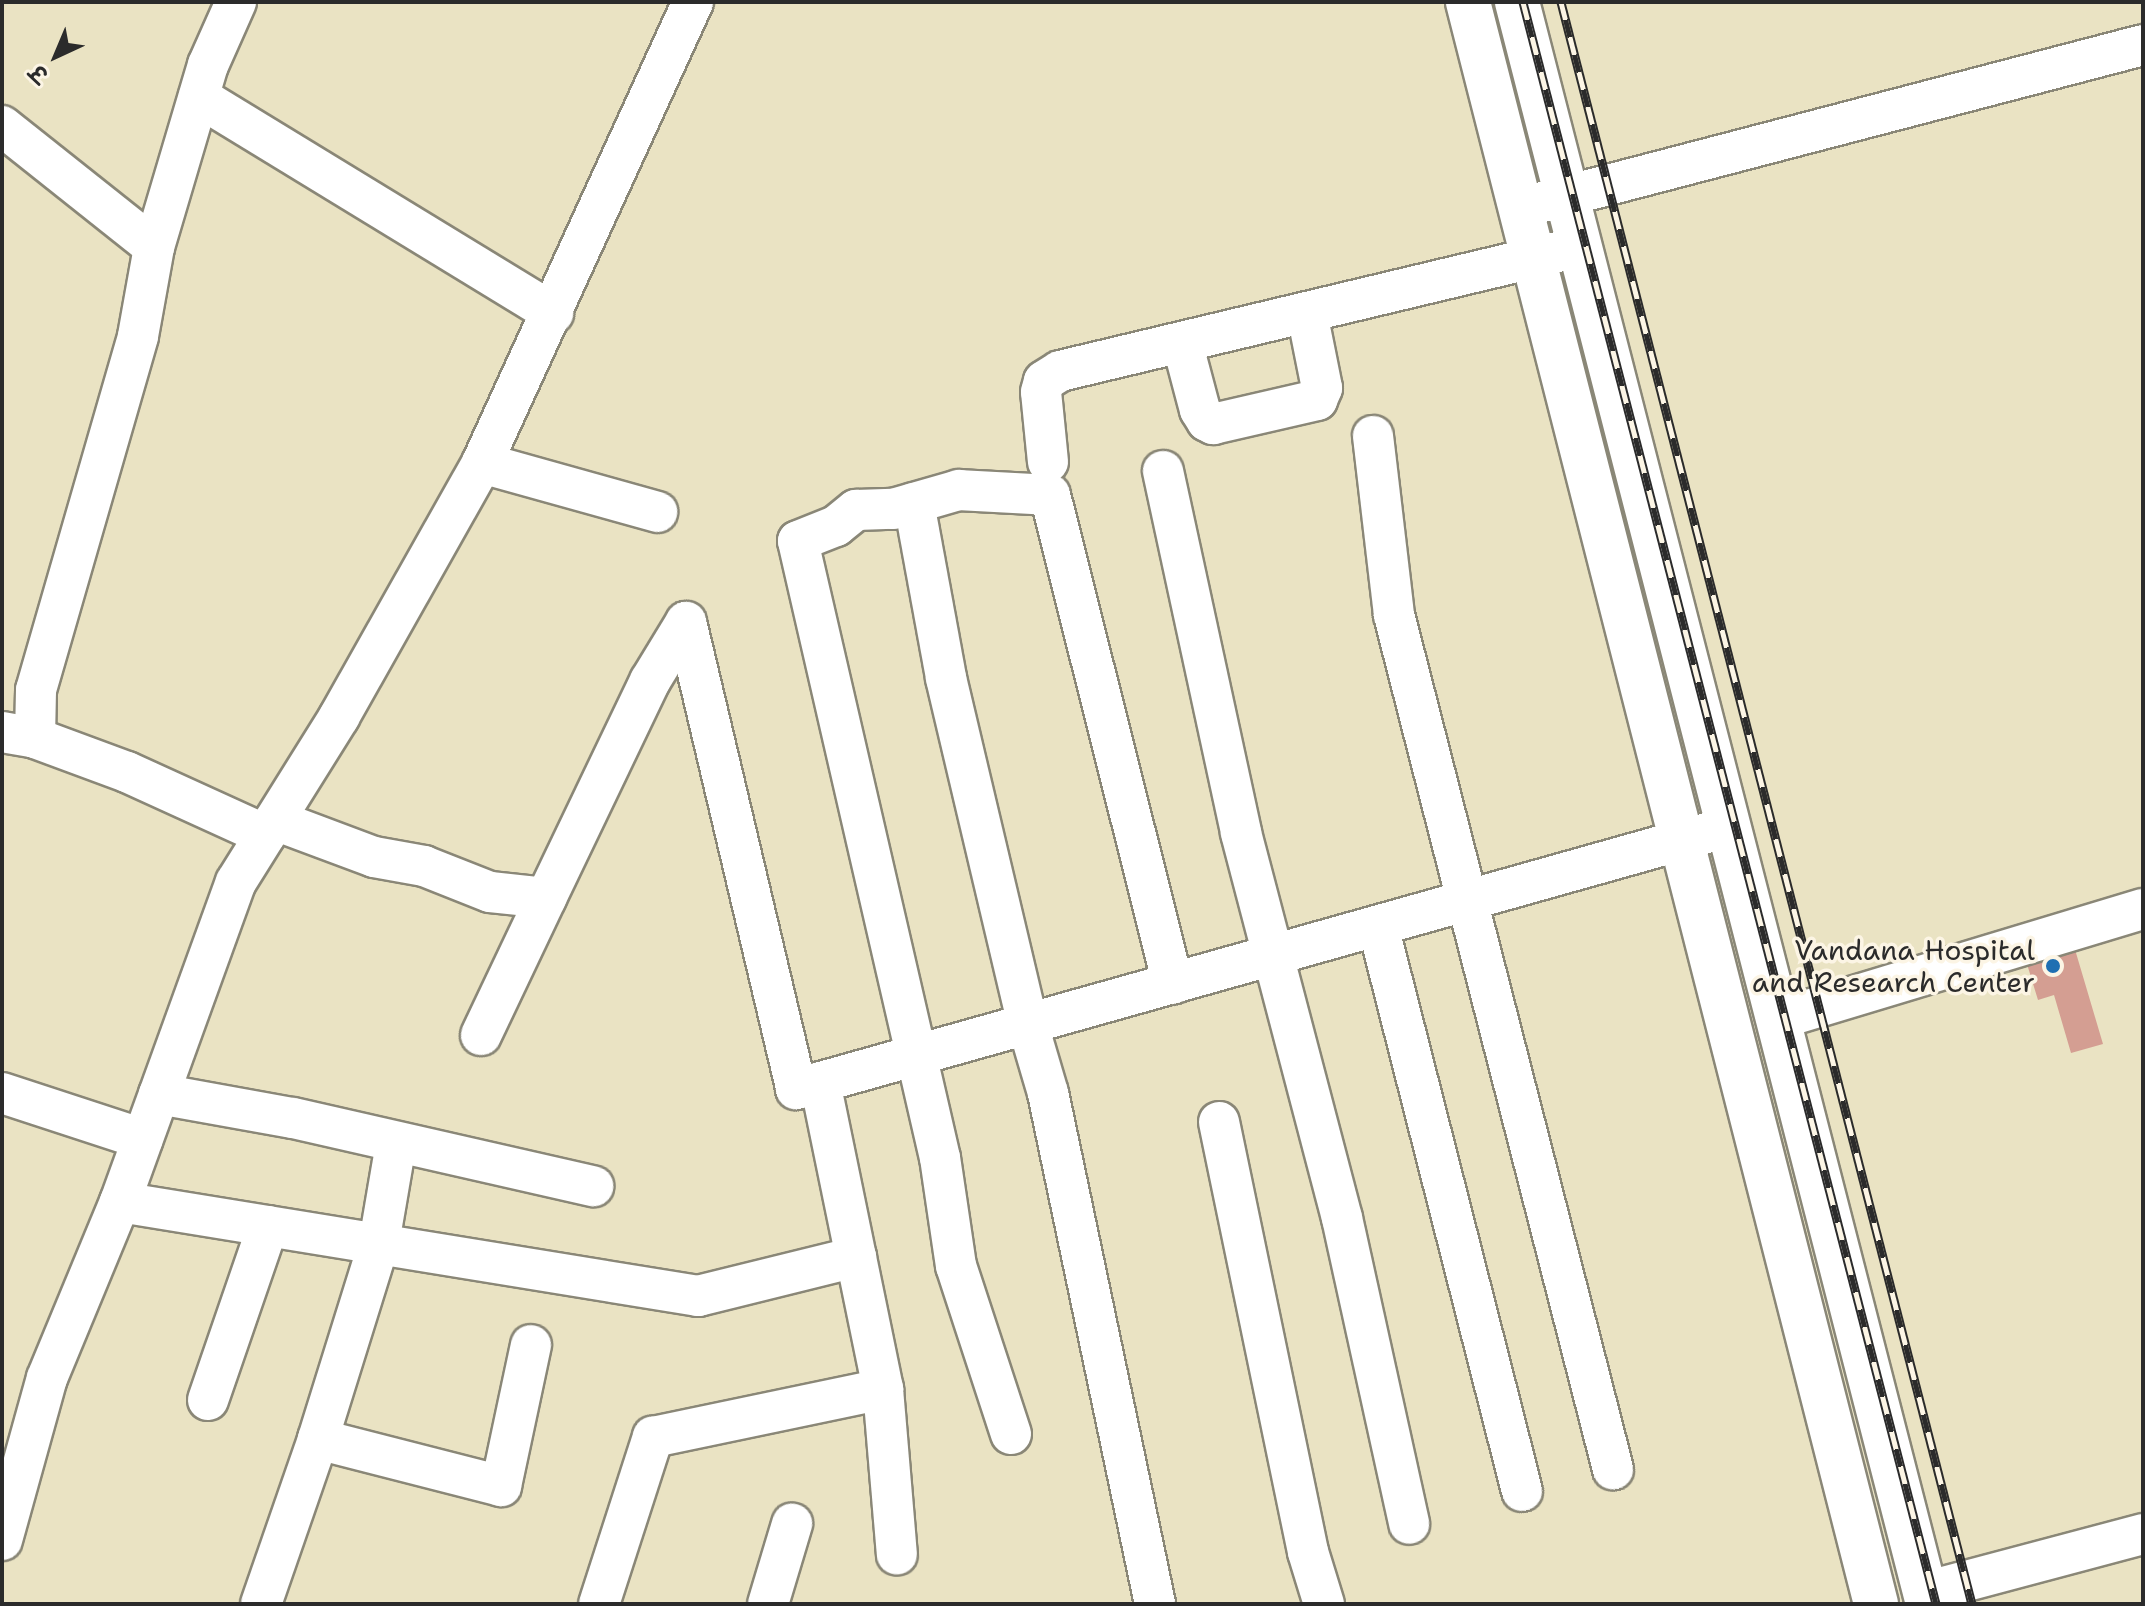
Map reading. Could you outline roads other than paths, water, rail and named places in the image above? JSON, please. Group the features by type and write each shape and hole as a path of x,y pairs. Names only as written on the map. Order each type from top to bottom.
{"main road":[{"path":"1468,2 1876,1604"},
{"path":"1517,2 1927,1598"}],"street":[{"path":"236,2 208,65 154,247 138,336 36,690 18,735 127,772 270,828 374,857 424,866 490,892 546,898"},
{"path":"2,1540 47,1378 120,1202 236,882 339,717 482,463 693,2"},
{"path":"1520,208 2068,62 2143,45"},
{"path":"199,97 553,313"},
{"path":"2,126 154,247"},
{"path":"1048,462 1041,392 1044,381 1060,371 1579,247"},
{"path":"1182,342 1200,410 1213,424 1317,400 1322,388 1307,313"},
{"path":"1373,436 1394,615 1613,1469"},
{"path":"482,463 657,512"},
{"path":"1163,471 1241,833 1342,1218 1409,1524"},
{"path":"1011,1434 956,1266 940,1158 798,541 836,526 856,510 893,509 959,490 1050,495 1173,984"},
{"path":"914,503 946,678 1028,1025 1048,1093 1155,1604"},
{"path":"481,1035 650,681 686,622 796,1089 1728,827"},
{"path":"1778,1019 2143,909"},
{"path":"1378,926 1522,1491"},
{"path":"820,1082 883,1389 897,1554"},
{"path":"2,1093 143,1139"},
{"path":"159,1094 293,1118 396,1144 593,1186"},
{"path":"1219,1122 1308,1552 1324,1604"},
{"path":"261,1604 318,1439 379,1243 396,1144"},
{"path":"120,1202 698,1296 856,1257"},
{"path":"208,1400 268,1226"},
{"path":"318,1439 501,1486 531,1345"},
{"path":"599,1604 653,1437 883,1389"},
{"path":"768,1604 792,1524"},
{"path":"1927,1598 2143,1534"}],"railway":[{"path":"1523,2 1936,1604"},
{"path":"1561,2 1972,1604"}],"place":[{"name":"Vandana Hospital and Research Center","path":"2053,966"}]}
